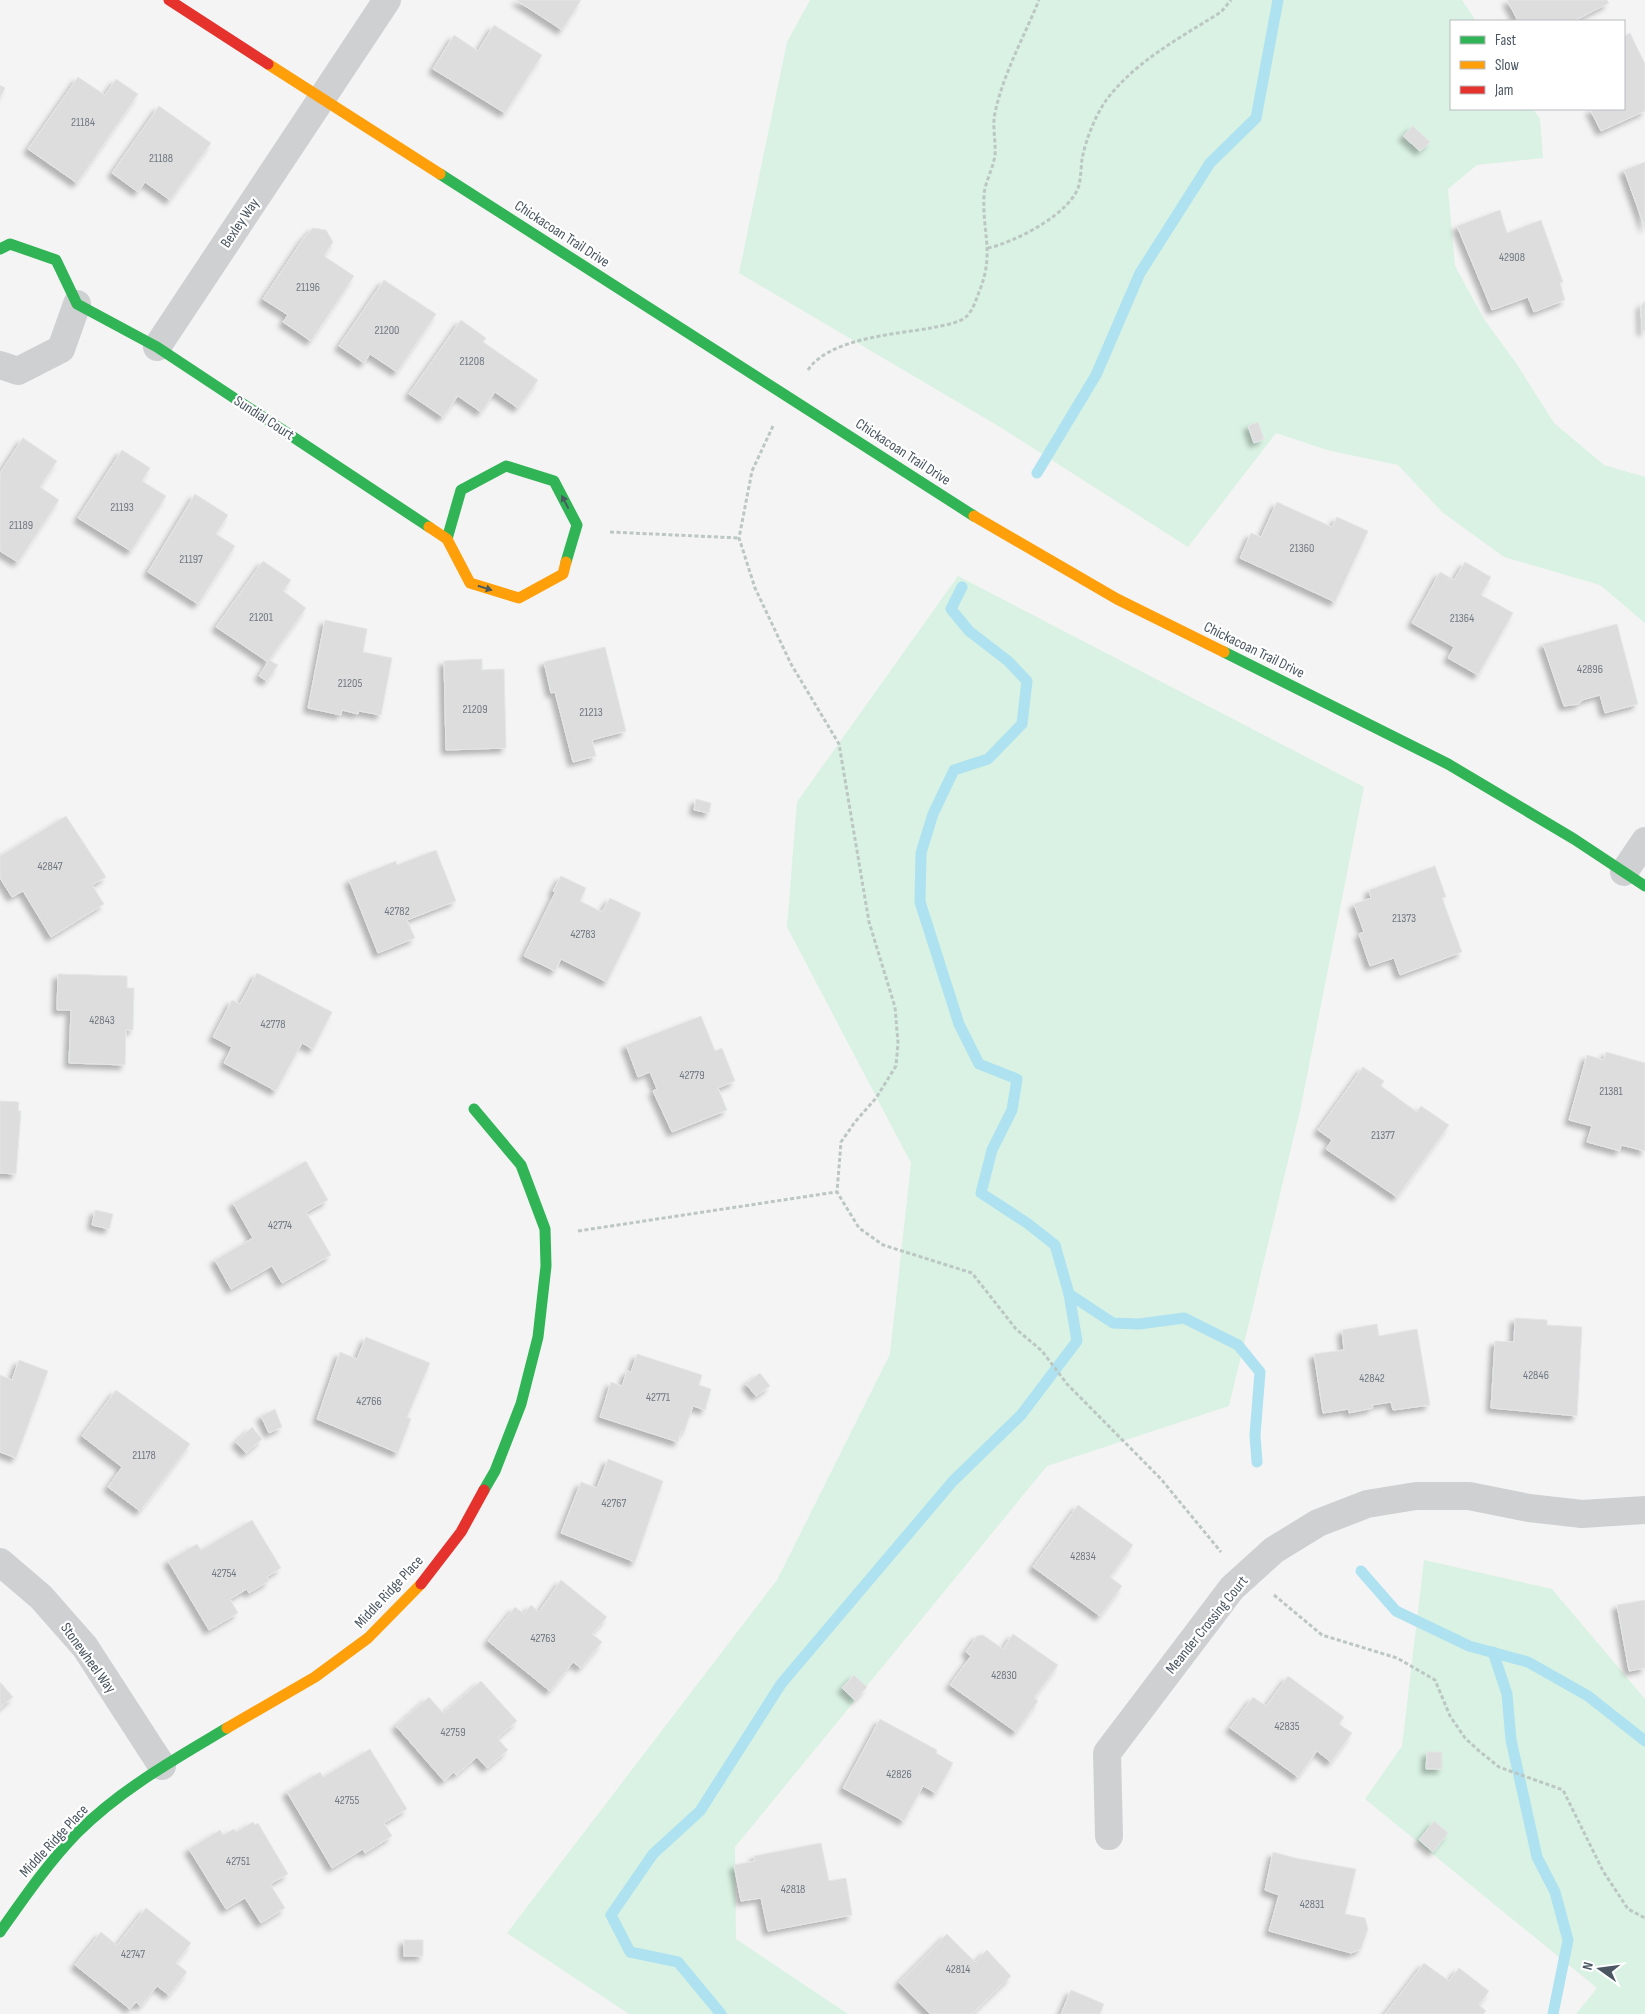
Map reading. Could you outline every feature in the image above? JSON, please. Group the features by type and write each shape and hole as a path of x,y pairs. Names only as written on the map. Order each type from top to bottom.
{"street":[{"name":"Chickacoan Trail Drive","path":"170,0 980,520 1117,599 1448,764 1574,839 1635,879"},
{"name":"Bexley Way","path":"157,347 387,0"},
{"path":"0,249 10,244 56,260 77,304 61,350 18,371 0,365"},
{"name":"Sundial Court","path":"77,304 157,347 447,538 470,583 519,598 563,574 578,525"},
{"path":"447,538 461,490 506,466 554,481 578,525"},
{"path":"1635,879 1645,841"},
{"name":"Middle Ridge Place","path":"0,1932 43,1871 78,1832 119,1797 162,1766 316,1677 368,1638 418,1588 460,1532 495,1471 522,1404 538,1338 546,1266 545,1229 521,1165 474,1110"},
{"name":"Meander Crossing Court","path":"1109,1836 1107,1753 1232,1588 1274,1550 1318,1523 1367,1504 1416,1496 1469,1496 1529,1508 1582,1514 1645,1510"},
{"name":"Stonewheel Way","path":"0,1562 41,1597 84,1647 162,1766"}],"path":[{"path":"1040,0 1010,68 994,114 995,155 984,193 988,260 982,286 967,316 954,323 880,336 845,346 812,363 770,430 752,471 739,538 755,588 791,664 839,744 869,922 895,1007 898,1043 896,1066 876,1098 841,1142 837,1192 859,1228 883,1245 972,1273 1016,1329 1042,1351 1067,1384 1161,1479 1225,1557 1246,1575 1264,1587 1322,1635 1397,1658 1435,1680 1450,1716 1465,1738 1499,1768 1563,1790 1603,1871 1628,1909 1645,1918"},
{"path":"988,248 1007,244 1030,232 1072,200 1079,185 1082,157 1092,128 1106,101 1133,70 1221,12 1231,0"},
{"path":"578,525 608,532 739,538"},
{"path":"545,1229 585,1232 837,1192"}],"green space":[{"path":"810,0 1462,0 1475,20 1450,20 1450,110 1534,110 1540,119 1543,158 1477,165 1448,189 1455,266 1484,319 1516,363 1554,423 1604,465 1645,477 1645,623 1600,585 1504,557 1442,512 1398,465 1327,450 1276,433 1188,547 1000,427 739,273 787,42"},
{"path":"958,576 1364,787 1300,1111 1229,1406 1047,1466 735,1847 736,1939 848,2014 629,2014 507,1933 777,1580 890,1354 911,1163 787,927 797,802"},
{"path":"1424,1560 1552,1589 1645,1699 1645,2014 1576,2014 1597,1988 1365,1799 1402,1746"}],"building":[{"path":"516,0 581,0 562,30"},
{"path":"1507,0 1607,0 1609,3 1576,20 1517,20"},
{"path":"494,25 542,55 505,113 433,69 454,35 478,51"},
{"path":"1630,33 1645,64 1645,111 1601,131 1590,110 1625,110 1625,36"},
{"path":"78,77 105,95 116,79 138,94 77,183 28,149"},
{"path":"0,85 5,88 0,97"},
{"path":"159,106 211,143 170,200 145,182 138,192 112,173"},
{"path":"1413,126 1430,142 1420,151 1403,136"},
{"path":"1645,162 1645,228 1624,170"},
{"path":"1500,210 1507,233 1541,220 1563,282 1560,283 1565,300 1534,312 1528,297 1492,310 1457,226"},
{"path":"313,228 326,230 333,242 324,256 354,276 311,341 283,322 288,315 263,299 303,239"},
{"path":"384,280 436,314 397,372 370,354 364,363 339,346"},
{"path":"1645,301 1645,331 1642,331 1641,306"},
{"path":"461,320 486,338 483,342 538,380 518,408 495,392 481,412 458,396 443,417 409,394"},
{"path":"1258,422 1264,439 1254,443 1248,426"},
{"path":"23,438 57,461 40,487 59,500 18,562 0,551 0,473"},
{"path":"122,450 150,468 142,481 166,496 131,551 78,518"},
{"path":"195,494 228,515 216,534 235,546 198,604 148,572"},
{"path":"1277,502 1332,527 1337,517 1368,531 1335,602 1240,558 1251,533 1261,537"},
{"path":"263,561 291,580 283,591 306,608 269,660 278,665 267,681 259,676 268,662 216,627"},
{"path":"1465,562 1491,577 1481,595 1513,613 1478,675 1448,658 1454,647 1412,623 1440,572 1454,580"},
{"path":"325,620 367,629 363,652 392,658 381,715 359,711 358,714 342,710 341,715 308,708"},
{"path":"1617,624 1638,704 1605,713 1600,695 1582,700 1579,704 1564,706 1543,644"},
{"path":"605,647 626,731 592,740 596,756 573,762 555,692 551,693 544,662"},
{"path":"482,659 482,670 504,669 506,748 446,750 444,661"},
{"path":"696,799 711,803 709,813 694,810"},
{"path":"66,816 106,877 92,885 104,904 51,937 23,891 12,897 0,878 0,856"},
{"path":"436,850 456,901 407,920 415,938 378,953 349,880 396,861 397,865"},
{"path":"1435,866 1446,897 1442,898 1462,952 1400,975 1394,958 1370,966 1359,934 1364,932 1354,904 1371,898 1369,890"},
{"path":"561,876 586,888 580,901 602,912 610,898 641,913 607,982 561,959 555,971 524,956 555,893 553,891"},
{"path":"257,973 332,1012 313,1049 302,1043 276,1091 224,1063 232,1047 213,1037 232,1000 240,1004"},
{"path":"58,974 127,976 127,988 134,988 133,1030 126,1030 125,1065 69,1063 71,1010 57,1010"},
{"path":"701,1016 715,1051 722,1048 735,1081 718,1088 727,1110 672,1132 653,1091 657,1089 650,1072 638,1077 626,1045"},
{"path":"1606,1052 1645,1063 1645,1151 1621,1145 1620,1151 1587,1142 1592,1126 1569,1120 1587,1055 1604,1060"},
{"path":"1363,1067 1384,1081 1381,1086 1417,1112 1421,1106 1449,1125 1397,1197 1326,1149 1332,1140 1318,1130"},
{"path":"0,1101 19,1102 18,1111 21,1111 16,1174 0,1173"},
{"path":"306,1161 328,1200 306,1212 331,1255 282,1283 272,1266 231,1289 215,1260 253,1238 233,1203"},
{"path":"95,1210 113,1214 109,1229 92,1225"},
{"path":"1515,1318 1547,1320 1547,1325 1582,1327 1577,1416 1491,1408 1495,1341 1514,1342"},
{"path":"1377,1324 1379,1336 1417,1329 1430,1405 1393,1410 1391,1402 1372,1405 1373,1408 1349,1413 1349,1409 1323,1413 1314,1354 1344,1350 1342,1330"},
{"path":"366,1337 430,1363 407,1417 411,1419 398,1453 317,1419 340,1352 357,1359"},
{"path":"637,1354 702,1375 699,1385 711,1389 705,1410 693,1406 684,1432 681,1431 678,1442 600,1417 611,1382 622,1386 627,1371 631,1372"},
{"path":"19,1360 48,1371 16,1458 0,1452 0,1375 12,1380"},
{"path":"760,1373 770,1386 756,1396 746,1384"},
{"path":"116,1390 190,1444 140,1511 108,1487 122,1467 82,1436"},
{"path":"275,1409 282,1427 269,1433 261,1416"},
{"path":"252,1427 262,1439 246,1453 236,1442"},
{"path":"608,1459 663,1481 635,1562 561,1533 581,1482 597,1488"},
{"path":"1078,1505 1133,1545 1110,1577 1122,1586 1100,1616 1033,1567"},
{"path":"252,1520 281,1568 267,1577 269,1581 249,1593 247,1589 230,1599 238,1613 209,1630 168,1561 197,1544 201,1550"},
{"path":"561,1580 607,1617 592,1634 602,1642 581,1668 573,1662 550,1691 488,1641 515,1607 524,1614 531,1605 539,1612"},
{"path":"1645,1600 1645,1668 1629,1671 1617,1605"},
{"path":"1013,1634 1058,1665 1034,1698 1038,1701 1016,1732 950,1685 971,1656 966,1652 977,1636 983,1635 1003,1649"},
{"path":"854,1675 867,1687 855,1700 842,1688"},
{"path":"1288,1676 1344,1717 1339,1724 1352,1733 1331,1762 1317,1751 1298,1777 1230,1728 1253,1697 1266,1706"},
{"path":"481,1681 517,1721 497,1738 508,1750 487,1768 477,1757 456,1775 454,1772 444,1781 396,1726 429,1697 443,1713"},
{"path":"0,1682 13,1697 0,1708"},
{"path":"880,1719 937,1750 936,1753 953,1763 936,1793 923,1786 904,1821 843,1788"},
{"path":"370,1749 407,1809 384,1823 392,1836 365,1853 363,1849 332,1868 287,1792 320,1772 323,1777"},
{"path":"1427,1752 1442,1752 1442,1769 1426,1769"},
{"path":"1434,1821 1448,1833 1433,1852 1419,1840"},
{"path":"253,1822 255,1825 258,1823 288,1874 270,1884 285,1908 261,1923 245,1898 226,1909 189,1849 220,1830 223,1835 234,1829 236,1832"},
{"path":"821,1843 829,1881 846,1878 852,1915 768,1931 761,1898 741,1901 734,1865 755,1861 754,1856"},
{"path":"1273,1852 1356,1869 1345,1914 1365,1918 1368,1929 1361,1949 1351,1953 1269,1931 1279,1895 1265,1890"},
{"path":"146,1908 191,1943 176,1963 187,1972 169,1995 157,1986 141,2006 136,2002 130,2009 75,1965 101,1932 117,1945"},
{"path":"947,1934 975,1962 987,1950 1011,1976 972,2014 930,2014 899,1982"},
{"path":"404,1940 423,1940 423,1956 404,1956"},
{"path":"1424,1963 1449,1981 1459,1968 1489,1991 1479,2005 1486,2011 1483,2014 1385,2014"},
{"path":"1071,1990 1104,2004 1100,2014 1061,2014"}],"waterway":[{"path":"1037,473 1096,375 1140,273 1210,163 1256,118 1278,0"},
{"path":"962,587 951,609 969,631 1008,661 1027,681 1022,724 988,759 954,770 933,814 921,853 920,902 959,1024 979,1064 1017,1079 1012,1110 992,1150 981,1193 1027,1223 1055,1245 1069,1294 1113,1323 1139,1324 1184,1318 1238,1345 1260,1372 1255,1435 1257,1462"},
{"path":"721,2014 678,1962 630,1952 611,1915 653,1854 700,1811 781,1684 953,1481 1021,1415 1077,1341 1069,1294"},
{"path":"1361,1571 1396,1611 1469,1646 1528,1662 1588,1696 1645,1741"},
{"path":"1493,1652 1507,1694 1511,1740 1537,1857 1555,1892 1568,1940 1553,2014"}],"traffic: fast":[{"path":"440,174 974,516"},
{"path":"0,249 10,244 56,260 77,304 157,347 429,527"},
{"path":"447,539 461,490 506,466 554,481 577,525 566,562"},
{"path":"1224,652 1448,764 1574,839 1645,886"},
{"path":"474,1109 521,1165 545,1229 546,1266 538,1337 521,1404 495,1471 484,1490"},
{"path":"0,1932 56,1856 94,1817 149,1776 227,1728"}],"traffic: slow":[{"path":"268,64 440,174"},
{"path":"974,516 1117,599 1224,652"},
{"path":"429,527 447,539 470,583 519,598 563,574 566,562"},
{"path":"227,1728 315,1677 368,1638 421,1584"}],"traffic: jam":[{"path":"169,0 268,64"},
{"path":"421,1584 461,1532 484,1490"}]}
